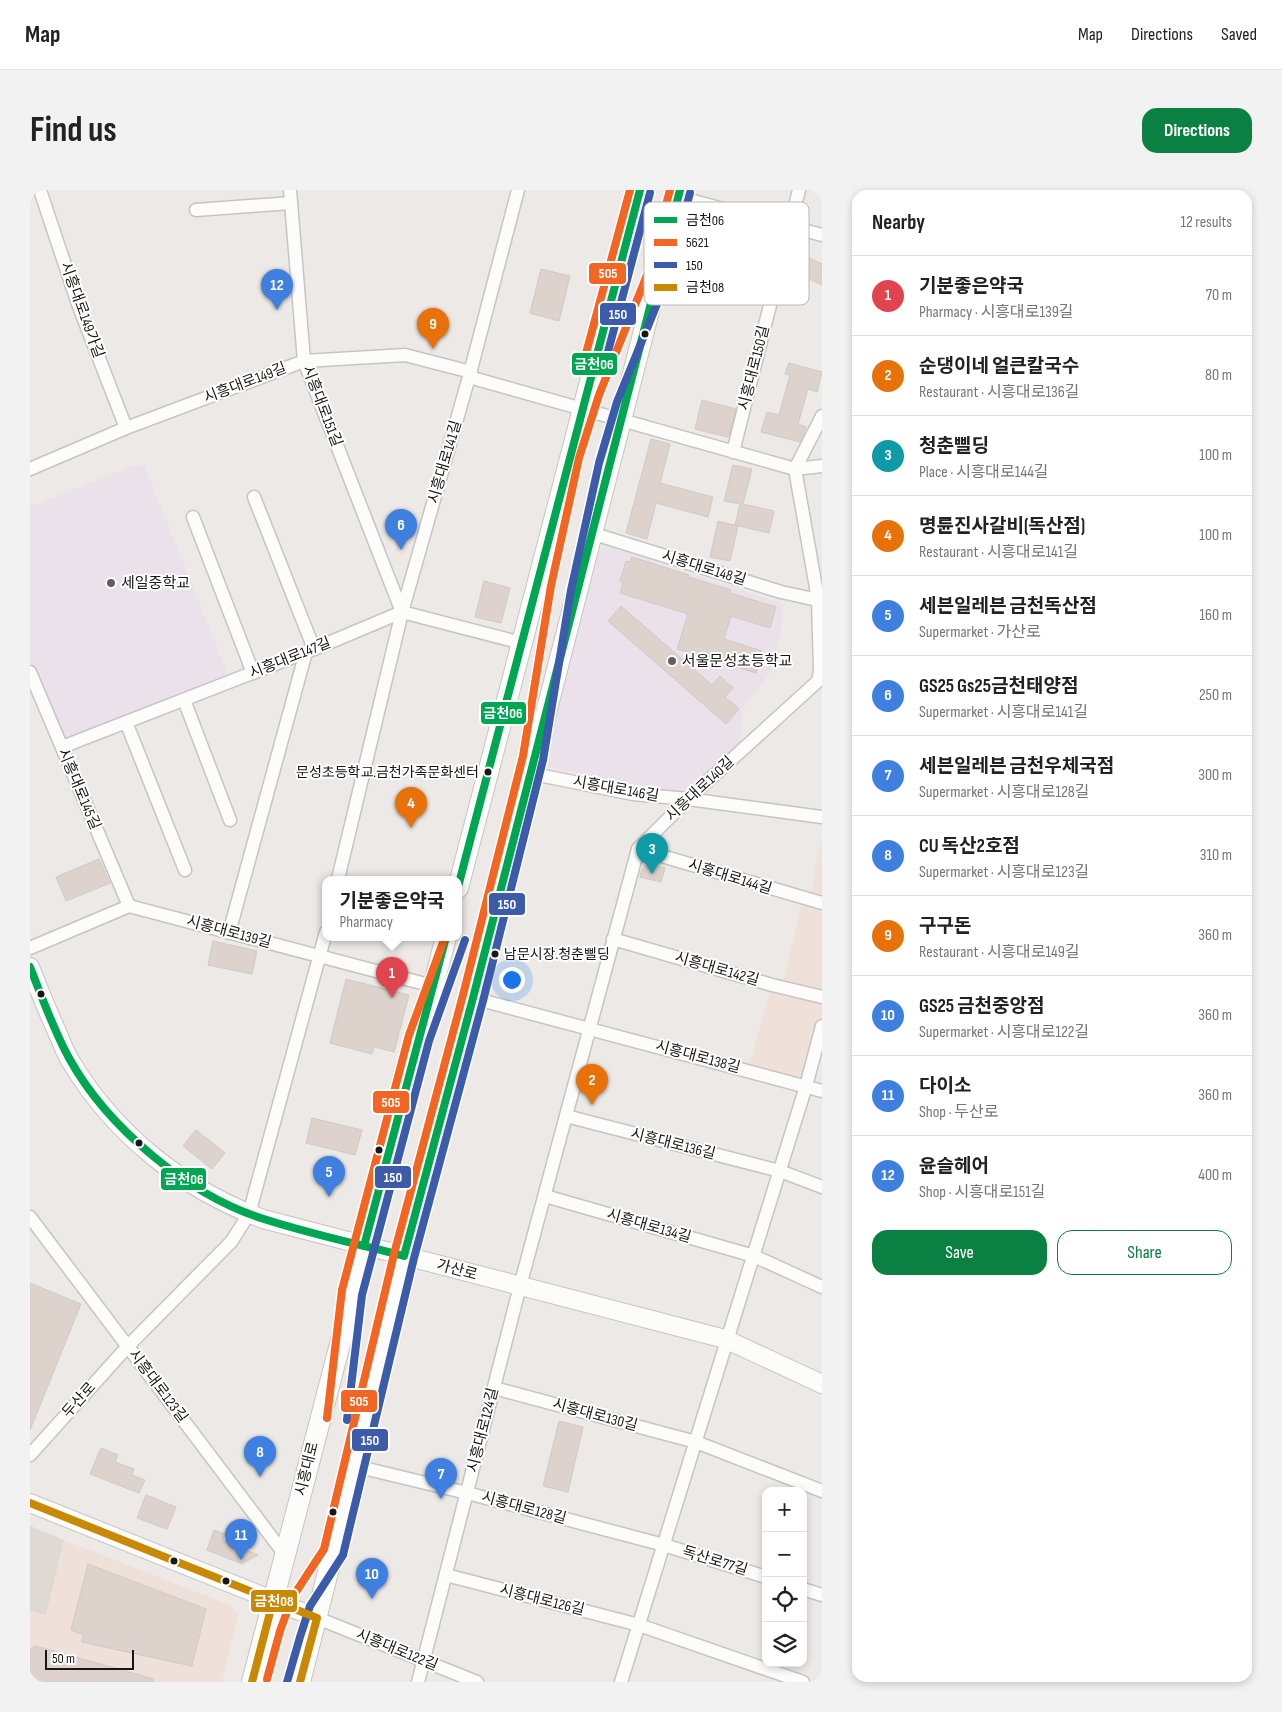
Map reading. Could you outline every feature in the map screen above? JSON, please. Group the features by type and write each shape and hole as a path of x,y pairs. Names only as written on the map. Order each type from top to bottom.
{"main road":[{"path":"461,876 640,190"},
{"path":"300,1682 355,1466 404,1256 473,998 529,772 650,305"},
{"name":"시흥대로","path":"252,1682 445,941"},
{"name":"가산로","path":"30,968 70,1062 102,1107 141,1148 186,1181 211,1196 262,1219 728,1340 822,1384"},
{"path":"30,1503 317,1618"}],"street":[{"name":"시흥대로149가길","path":"40,190 78,304 126,428"},
{"name":"시흥대로151길","path":"290,190 304,360 402,612"},
{"name":"시흥대로141길","path":"339,876 402,612 470,375 518,190"},
{"path":"679,194 706,202"},
{"path":"196,210 291,204"},
{"path":"809,231 822,235"},
{"name":"시흥대로150길","path":"733,452 769,305"},
{"name":"시흥대로149길","path":"30,468 126,428 304,360 405,355 620,421"},
{"path":"820,600 795,469 822,416"},
{"path":"620,421 795,469 822,466"},
{"path":"229,932 310,651 254,497"},
{"path":"193,517 254,673"},
{"name":"시흥대로148길","path":"591,533 781,592 820,600"},
{"name":"시흥대로140길","path":"590,1028 638,849 688,799 818,681 820,670 820,600"},
{"path":"402,612 522,643"},
{"name":"시흥대로147길","path":"62,747 310,651 402,612"},
{"name":"시흥대로145길","path":"30,672 129,906"},
{"path":"184,700 230,820"},
{"path":"126,722 185,870"},
{"name":"시흥대로146길","path":"529,772 633,794 688,799 822,817"},
{"name":"시흥대로144길","path":"638,849 822,903"},
{"path":"30,948 129,906"},
{"name":"시흥대로139길","path":"129,906 433,986"},
{"name":"시흥대로142길","path":"613,938 762,982 822,997"},
{"path":"128,1346 231,1242 249,1214 324,941"},
{"name":"시흥대로138길","path":"473,998 822,1091"},
{"path":"621,1682 754,1256 806,1086 822,1026"},
{"path":"520,1286 590,1028"},
{"name":"시흥대로136길","path":"566,1116 780,1171 822,1187"},
{"name":"시흥대로134길","path":"545,1196 754,1256 822,1287"},
{"name":"시흥대로123길","path":"30,1216 285,1555"},
{"name":"시흥대로124길","path":"418,1682 520,1286"},
{"name":"두산로","path":"30,1455 128,1346"},
{"name":"시흥대로130길","path":"494,1388 696,1442 822,1491"},
{"name":"시흥대로128길","path":"355,1466 467,1493 664,1545"},
{"name":"독산로77길","path":"664,1545 762,1576"},
{"name":"시흥대로126길","path":"446,1575 639,1625 803,1682"},
{"path":"807,1590 822,1595"},
{"name":"시흥대로122길","path":"317,1618 477,1682"}],"shaded area":[{"name":"세일중학교","path":"135,465 144,465 227,672 223,678 73,737 61,736 30,659 30,507"},
{"name":"서울문성초등학교","path":"612,548 784,604 781,632 770,673 742,709 742,735 739,744 687,794 678,794 549,767 543,761 599,550"},
{"path":"819,847 822,847 822,1051 813,1085 751,1069 749,1065 772,985 782,987 803,898 810,900"},
{"path":"30,1526 64,1540 46,1615 30,1611"},
{"path":"64,1540 230,1605 238,1616 222,1682 30,1682 30,1611 46,1614"}],"building":[{"path":"809,258 822,264 822,285 809,279"},
{"path":"541,269 570,276 559,321 530,313"},
{"path":"789,363 822,372 817,392 808,389 798,424 806,427 800,442 761,432 767,412 779,415 790,375 785,374"},
{"path":"702,400 736,409 729,436 695,429"},
{"path":"651,439 670,444 660,483 713,497 708,517 656,503 647,539 626,533"},
{"path":"733,465 752,469 743,504 774,511 769,533 735,525 740,504 724,501"},
{"path":"718,521 738,526 730,561 710,557"},
{"path":"632,557 731,590 730,593 776,607 770,628 731,616 724,639 762,651 756,673 677,649 688,614 620,593 623,582 620,581 626,561 630,562"},
{"path":"484,581 510,588 501,623 475,617"},
{"path":"621,606 712,685 720,676 733,688 725,697 739,709 726,724 608,621"},
{"path":"99,859 110,883 66,901 56,877"},
{"path":"649,864 665,868 661,882 640,877 642,869"},
{"path":"213,941 257,951 252,974 208,965"},
{"path":"346,979 409,995 394,1052 374,1047 372,1054 330,1043"},
{"path":"312,1118 362,1130 355,1155 306,1143"},
{"path":"196,1130 225,1153 212,1169 183,1146"},
{"path":"30,1283 81,1304 30,1430"},
{"path":"559,1421 583,1427 568,1492 543,1486"},
{"path":"101,1448 118,1455 115,1462 134,1469 132,1475 145,1480 139,1493 90,1474"},
{"path":"146,1495 176,1507 167,1529 137,1518"},
{"path":"214,1530 225,1534 222,1540 258,1555 242,1564 207,1550"},
{"path":"88,1564 206,1609 192,1666 81,1642 84,1635 71,1630"},
{"path":"36,1646 154,1679 153,1682 30,1682 30,1649"}],"transit line":[{"name":"505","path":"585,357 630,190"},
{"name":"금천06","path":"461,876 640,190"},
{"name":"505","path":"667,202 670,190"},
{"name":"금천06","path":"677,202 680,190"},
{"name":"150","path":"648,202 650,193"},
{"name":"150","path":"688,202 690,193"},
{"name":"150","path":"605,363 644,216"},
{"name":"505","path":"267,1679 280,1631 292,1598 324,1549 394,1254 463,995 523,756 551,586 579,458 599,395 644,282"},
{"name":"금천06","path":"30,967 58,1036 85,1084 105,1109 153,1156 207,1194 236,1208 264,1219 404,1256 473,998 651,305"},
{"name":"150","path":"287,1682 310,1606 343,1555 414,1258 483,1001 543,760 571,590 599,463 617,402 657,305"},
{"name":"150","path":"347,1420 362,1295 429,1041 465,940"},
{"name":"505","path":"327,1418 342,1290 409,1035 444,941"},
{"name":"금천06","path":"364,1246 445,941"},
{"name":"금천08","path":"30,1503 317,1618 300,1682"},
{"name":"금천08","path":"252,1682 273,1601"}],"place":[{"name":"윤슬헤어","path":"277,310"},
{"name":"구구돈","path":"433,349"},
{"name":"GS25 Gs25금천태양점","path":"401,550"},
{"name":"세일중학교","path":"111,583"},
{"name":"서울문성초등학교","path":"672,661"},
{"name":"문성초등학교.금천가족문화센터","path":"488,772"},
{"name":"명륜진사갈비(독산점)","path":"411,828"},
{"name":"청춘삘딩","path":"652,874"},
{"name":"남문시장.청춘삘딩","path":"495,954"},
{"name":"기분좋은약국","path":"392,998"},
{"name":"순댕이네 얼큰칼국수","path":"592,1105"},
{"name":"세븐일레븐 금천독산점","path":"329,1197"},
{"name":"CU 독산2호점","path":"260,1477"},
{"name":"세븐일레븐 금천우체국점","path":"441,1499"},
{"name":"다이소","path":"241,1560"},
{"name":"GS25 금천중앙점","path":"372,1599"}]}
